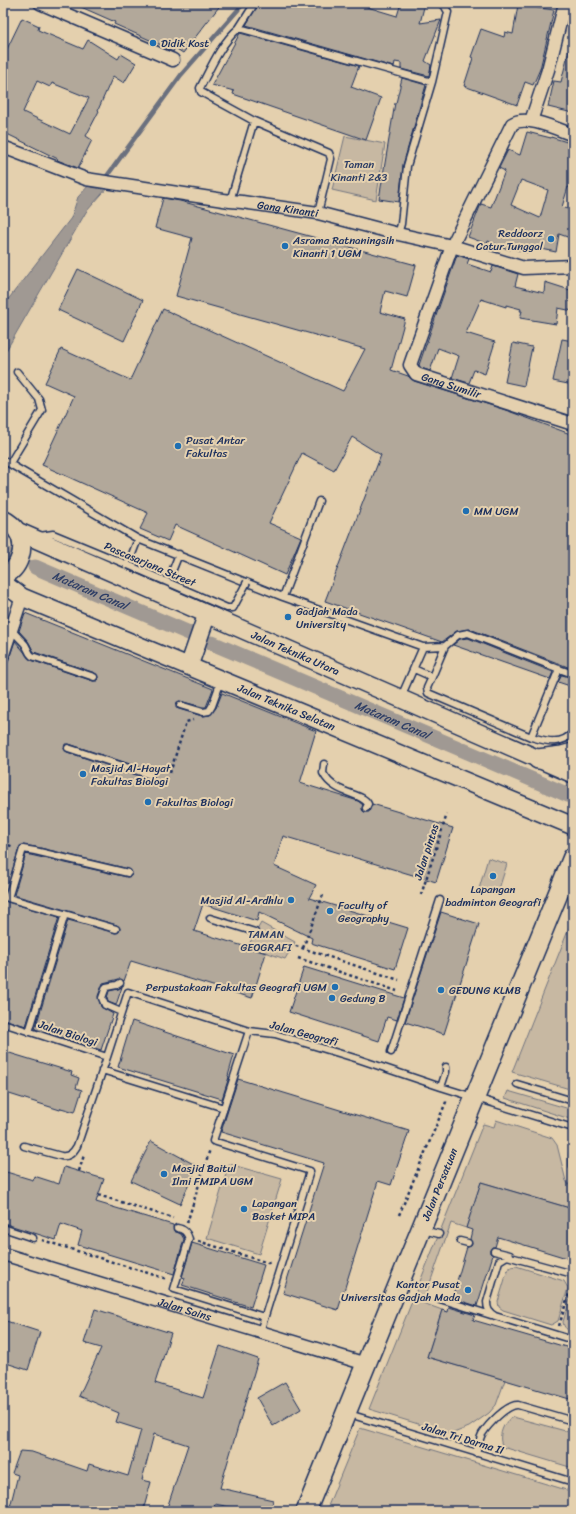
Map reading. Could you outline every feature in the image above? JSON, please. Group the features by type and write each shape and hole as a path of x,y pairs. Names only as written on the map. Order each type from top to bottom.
{"main road":[{"name":"Jalan Teknika Utara","path":"3,518 11,523 24,540 126,571 205,621 400,698 573,774"},
{"path":"8,572 19,560 24,540"},
{"name":"Jalan Teknika Selatan","path":"3,583 22,597 573,826"},
{"path":"188,666 205,621"},
{"path":"538,759 573,753"},
{"name":"Jalan Persatuan","path":"306,1511 366,1364 430,1232 475,1097 573,857"}],"street":[{"path":"40,3 173,60"},
{"path":"531,121 548,70 565,3"},
{"path":"452,246 512,124 517,120 531,121 573,135"},
{"name":"Gang Kinanti","path":"3,147 86,179 117,185 318,213 398,234 452,246 524,268 573,266"},
{"name":"Gang Sumilir","path":"452,246 410,365 416,374 573,424"},
{"path":"3,654 22,597"},
{"name":"Jalan Sains","path":"3,1254 366,1364"}],"lane":[{"path":"255,3 240,28 232,34 224,44 200,88 201,92 254,121 329,153 331,159 318,213"},
{"path":"398,234 401,224 407,166 432,82 448,12 444,5 440,3"},
{"path":"240,28 432,82"},
{"path":"230,201 254,121"},
{"path":"10,463 42,410 39,399 17,372"},
{"path":"3,460 138,539 179,554 283,597 424,648 445,646"},
{"path":"283,597 319,501"},
{"path":"126,571 138,539"},
{"path":"163,595 179,554"},
{"name":"Pascasarjana Street","path":"126,571 227,608 233,608 247,582"},
{"path":"11,629 24,643 28,652 32,656 94,677"},
{"path":"573,674 468,633 458,635 445,646 427,688 428,693 531,737 549,742 560,741 573,732"},
{"path":"400,698 424,648"},
{"path":"414,669 432,677"},
{"path":"531,737 559,669"},
{"path":"180,705 203,712 211,709 221,680"},
{"path":"68,748 150,775"},
{"path":"324,764 323,773 331,784 342,791 366,800 368,804 366,808"},
{"path":"116,929 8,898 23,849 36,850 128,873"},
{"path":"391,1052 440,900"},
{"path":"29,1032 65,914"},
{"path":"210,918 255,932"},
{"path":"120,983 106,987 102,998 105,1005 121,1012"},
{"name":"Jalan Geografi","path":"128,992 249,1031 275,1034 358,1059 441,1087 573,1128"},
{"name":"Jalan Biologi","path":"3,1023 107,1057 128,992"},
{"path":"249,1031 213,1141 310,1171 260,1332"},
{"path":"24,1146 66,1157 73,1152 77,1146 107,1057"},
{"path":"441,1087 446,1072 446,1067"},
{"path":"102,1070 224,1108"},
{"path":"517,1084 573,1101"},
{"path":"573,1154 573,1166"},
{"path":"3,1228 33,1238"},
{"path":"177,1228 186,1231 189,1239 174,1289 264,1317"},
{"path":"460,1241 468,1243"},
{"path":"494,1251 573,1274"},
{"path":"495,1316 490,1313 487,1307 487,1302 499,1261 507,1256 512,1256"},
{"path":"440,1299 573,1340"},
{"path":"476,1452 483,1434 511,1405 518,1405 573,1421"},
{"name":"Jalan Tri Darma II","path":"346,1413 573,1482"}],"path":[{"path":"170,773 186,722 194,720 197,710"},
{"name":"Jalan pintas","path":"421,894 447,814"},
{"path":"303,948 323,896"},
{"path":"290,944 399,980"},
{"path":"298,958 397,991"},
{"path":"399,1215 446,1102 444,1097"},
{"path":"187,1223 213,1141"},
{"path":"98,1195 192,1225"},
{"path":"33,1238 176,1282"},
{"path":"194,1239 268,1263 275,1257 283,1258"},
{"path":"557,1335 573,1280"}],"green space":[{"name":"Taman Kinanti 2&3","path":"345,136 385,144 376,200 332,190"},
{"name":"Lapangan badminton Geografi","path":"488,858 507,864 497,895 479,889"},
{"path":"573,918 573,1090 512,1072"},
{"name":"TAMAN GEOGRAFI","path":"261,923 295,942 285,959 248,946"},
{"path":"508,1091 573,1110 573,1120 505,1098"},
{"path":"496,1120 552,1138 557,1145 566,1181 573,1190 573,1209 481,1182 466,1228 451,1223 423,1303 442,1310 427,1357 505,1380 496,1405 489,1413 469,1427 451,1434 369,1409 483,1124 494,1127"},
{"name":"Lapangan Basket MIPA","path":"229,1164 282,1179 259,1254 207,1238"},
{"path":"516,1266 564,1281 568,1288 558,1321 551,1325 503,1310 499,1307 498,1302 508,1269"},
{"path":"573,1289 573,1332 564,1326 563,1322"},
{"path":"513,1417 573,1433 573,1468 503,1447 501,1443 502,1430 506,1422"},
{"path":"360,1428 573,1492 573,1511 326,1511"}],"shaded area":[{"path":"91,183 109,186 86,212 3,356 3,306 71,218 78,197"}],"building":[{"path":"72,3 222,3 183,53 175,48 173,52 114,24 115,22"},
{"path":"259,3 354,3 397,16 401,3 425,3 420,23 441,20 425,61 431,65 429,76 401,69 401,63 395,62 394,67 246,25"},
{"path":"518,5 554,10 540,69 533,85 525,82 517,105 464,86 473,58 471,57 481,29 504,37 505,32 513,34"},
{"path":"22,18 39,26 38,30 83,49 88,40 118,59 121,54 136,63 124,83 113,76 98,110 99,111 86,136 92,140 78,168 57,160 58,159 3,132 3,47 7,49","holes":["37,81 50,87 52,83 89,98 70,134 23,112"]},
{"path":"240,33 359,66 351,87 381,98 366,140 233,94 234,91 212,85"},
{"path":"569,50 573,51 573,113 548,107 554,81 561,82"},
{"path":"402,78 426,85 403,165 399,202 379,199 395,103"},
{"path":"527,132 551,137 573,144 573,188 568,187 562,207 573,211 573,239 559,234 556,252 532,247 530,253 510,248 510,250 488,241 487,244 468,237 481,204 491,207 505,171 499,168 508,150 520,155","holes":["521,180 548,190 540,218 511,205"]},
{"path":"163,198 180,201 416,265 407,297 385,291 380,312 405,319 391,370 408,376 414,381 503,409 573,435 573,669 470,629 457,631 442,642 325,601 381,455 352,437 334,470 302,453 269,523 301,537 285,575 175,525 168,541 140,529 148,513 42,465 74,396 45,383 61,349 130,380 163,309 343,391 365,349 176,296 192,238 155,228"},
{"path":"457,255 469,259 467,264 491,272 493,266 518,274 515,286 544,293 545,282 573,291 573,311 558,308 556,324 520,318 522,311 520,311 521,309 506,305 506,307 481,299 466,333 495,342 485,374 474,370 469,383 452,378 459,356 438,348 430,371 421,368 419,365"},
{"path":"78,269 143,300 124,341 58,310"},
{"path":"562,339 573,341 573,385 553,381"},
{"path":"513,343 532,347 524,386 505,382"},
{"name":"Fakultas Biologi","path":"25,613 213,689 206,707 179,701 176,704 176,708 202,716 210,715 216,708 222,693 316,731 300,783 358,801 363,805 362,809 364,812 369,812 372,804 453,828 436,882 283,836 274,866 316,885 309,898 408,928 395,969 311,943 312,938 259,912 257,921 203,904 194,931 266,953 252,998 131,961 124,981 119,979 103,983 98,996 101,1007 113,1014 101,1050 35,1029 68,920 115,933 119,932 120,928 117,925 14,895 26,854 127,877 131,876 132,872 129,869 22,845 19,848 4,899 7,902 59,917 26,1026 3,1019 3,677 15,641 31,660 93,681 97,681 98,677 95,673 34,652 28,641 19,631","holes":["65,744 151,771 154,774 154,777 149,779 67,752 64,749"]},
{"path":"468,638 553,672 550,679 453,645 460,639"},
{"path":"562,675 573,678 573,687 558,682"},
{"path":"441,912 479,924 444,1034 405,1022"},
{"path":"304,967 404,998 397,1020 387,1017 379,1041 289,1012"},
{"path":"122,987 116,1005 108,1002 107,998 109,991"},
{"path":"132,1021 234,1055 222,1099 118,1067"},
{"path":"3,1051 72,1072 71,1075 79,1078 76,1088 82,1090 75,1112 61,1108 60,1110 3,1092"},
{"path":"238,1079 409,1131 391,1185 378,1181 338,1310 283,1293 324,1163 221,1132"},
{"name":"Masjid Baitul Ilmi FMIPA UGM","path":"151,1141 197,1166 180,1204 131,1181"},
{"path":"64,1167 104,1179 96,1202 173,1225 174,1231 181,1234 184,1239 174,1274 78,1245 82,1231 61,1224 56,1240 3,1223 3,1171 33,1180 34,1176 59,1184"},
{"path":"481,1182 573,1209 573,1260 498,1237 495,1247 492,1247 490,1250 490,1253 493,1255 477,1306 452,1298 467,1247 471,1246 472,1244 470,1239 472,1230 466,1228"},
{"path":"192,1243 264,1265 251,1307 182,1285 185,1278 182,1277"},
{"path":"449,1307 475,1315 473,1320 573,1349 573,1400 427,1357 442,1310 448,1312"},
{"path":"95,1309 171,1333 155,1383 203,1398 220,1346 258,1359 220,1488 273,1500 271,1511 249,1511 215,1504 213,1511 166,1511 188,1445 154,1434 142,1480 151,1482 143,1511 9,1511 18,1475 12,1473 20,1451 32,1452 87,1471 89,1464 128,1476 141,1430 116,1422 119,1413 79,1396 101,1348 84,1343"},
{"path":"3,1320 40,1332 28,1370 3,1362"},
{"path":"285,1382 301,1409 273,1426 257,1398"}],"waterway":[{"path":"104,180 181,75 244,3"},
{"name":"Mataram Canal","path":"3,553 11,557"},
{"name":"Mataram Canal","path":"35,567 189,633"},
{"name":"Mataram Canal","path":"212,643 573,797"}],"place":[{"name":"Didik Kost","path":"153,43"},
{"name":"Reddoorz Catur Tunggal","path":"551,239"},
{"name":"Asrama Ratnaningsih Kinanti 1 UGM","path":"285,246"},
{"name":"Pusat Antar Fakultas","path":"178,446"},
{"name":"MM UGM","path":"466,511"},
{"name":"Gadjah Mada University","path":"288,617"},
{"name":"Masjid Al-Hayat Fakultas Biologi","path":"83,774"},
{"name":"Fakultas Biologi","path":"148,802"},
{"name":"Lapangan badminton Geografi","path":"493,876"},
{"name":"Masjid Al-Ardhlu","path":"291,900"},
{"name":"Faculty of Geography","path":"330,911"},
{"name":"Perpustakaan Fakultas Geografi UGM","path":"335,987"},
{"name":"GEDUNG KLMB","path":"441,990"},
{"name":"Gedung B","path":"332,998"},
{"name":"Masjid Baitul Ilmi FMIPA UGM","path":"164,1174"},
{"name":"Lapangan Basket MIPA","path":"244,1209"},
{"name":"Kantor Pusat Universitas Gadjah Mada","path":"468,1290"}]}
